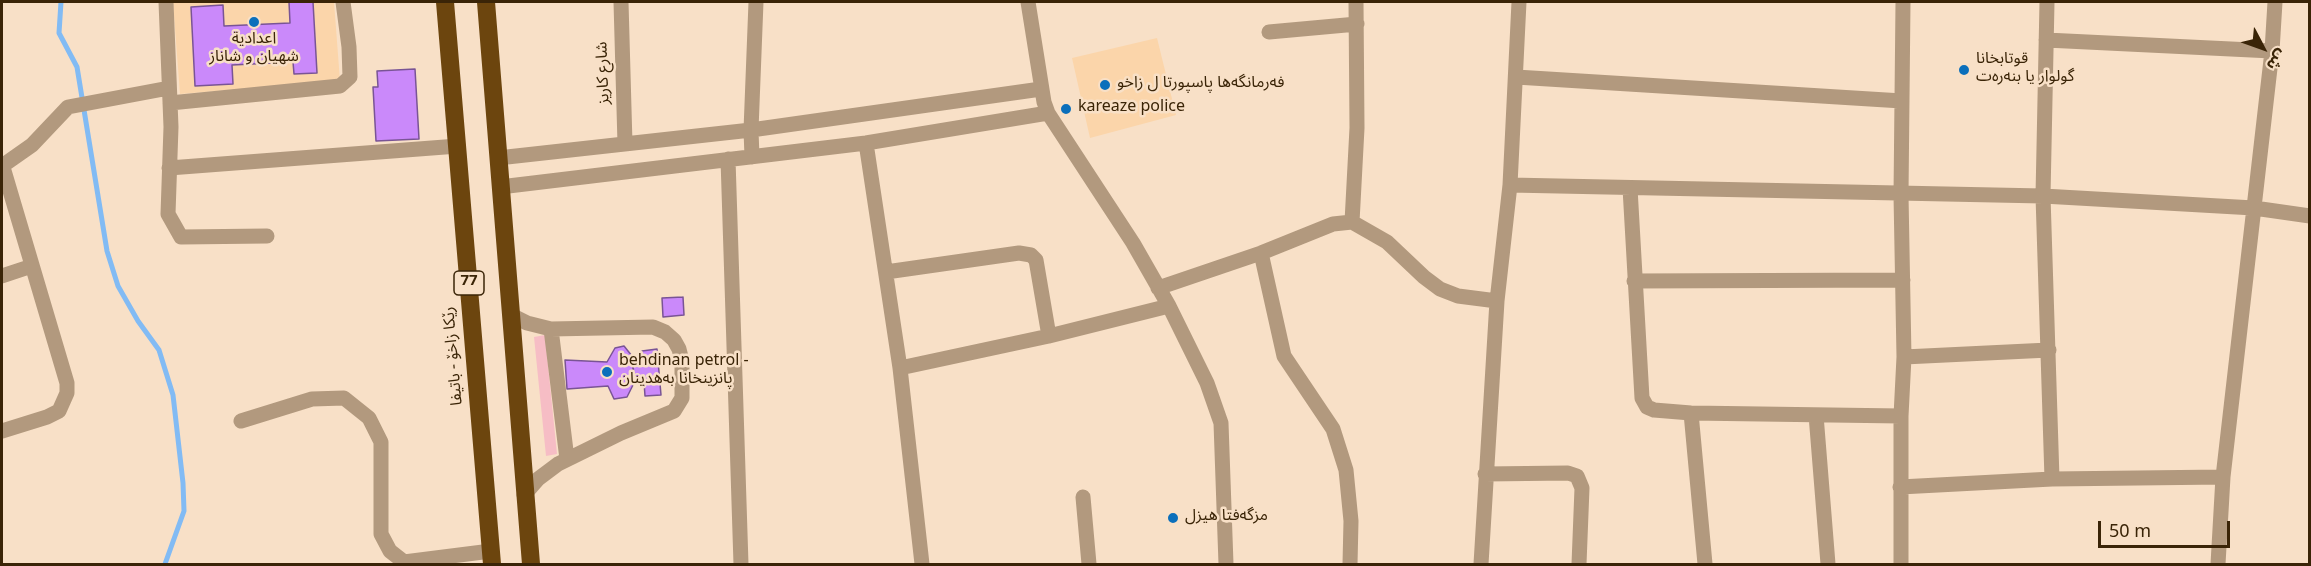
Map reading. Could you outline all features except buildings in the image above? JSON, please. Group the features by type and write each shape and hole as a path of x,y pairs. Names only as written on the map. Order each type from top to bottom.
{"highway":[{"name":"رێکا زاخۆ - باتیفا","path":"445,2 492,558"},
{"name":"77","path":"486,2 531,564"}],"street":[{"path":"166,2 170,104 168,214 181,237 267,236"},
{"path":"170,104 340,86 350,77 343,2"},
{"name":"شارع كاريز","path":"621,2 625,144"},
{"path":"752,157 750,130 756,2"},
{"path":"1028,2 1041,89 1048,113 1133,243 1169,306 1207,383 1221,423 1226,564"},
{"path":"1352,222 1357,128 1356,2"},
{"path":"1481,564 1497,301 1510,185 1519,2"},
{"path":"1901,564 1901,416 1904,357 1901,195 1903,2"},
{"path":"2047,2 2043,196 2052,479"},
{"path":"2218,564 2223,477 2272,51 2275,2"},
{"path":"1269,32 1357,24"},
{"path":"2046,40 2272,51"},
{"path":"1516,77 1902,101"},
{"path":"2,431 47,417 58,411 68,393 67,383 2,165 32,145 68,107 169,88"},
{"path":"498,158 750,130 1041,89"},
{"path":"500,187 866,143 1048,113"},
{"path":"866,143 900,368 922,564"},
{"path":"169,168 458,146"},
{"path":"728,159 741,564"},
{"path":"1510,185 1901,195 2043,196 2254,208 2310,216"},
{"path":"1630,188 1642,398 1647,407 1654,410 1691,413 1901,416"},
{"path":"1158,288 1261,253 1333,224 1352,222 1387,242 1424,278 1440,289 1458,296 1497,301"},
{"path":"886,272 1019,253 1031,255 1036,260 1049,336"},
{"path":"1261,253 1284,356 1333,429 1346,470 1351,521 1350,564"},
{"path":"2,276 32,266"},
{"path":"1634,281 1903,280"},
{"path":"900,368 1049,336 1169,306"},
{"path":"511,315 527,323 551,329 653,327 665,332 674,340 682,361 682,398 674,411 621,432 567,459 549,470 524,495"},
{"path":"551,329 567,459"},
{"path":"1904,357 2049,350"},
{"path":"241,421 312,399 344,398 369,417 381,442 381,534 390,551 404,562 492,558"},
{"path":"1691,413 1704,564"},
{"path":"1816,415 1828,564"},
{"path":"1485,474 1568,473 1577,476 1582,488 1580,564"},
{"path":"1900,486 2052,479 2223,477"},
{"path":"1083,497 1089,564"}],"shaded area":[{"path":"173,2 334,2 340,81 180,94"},
{"path":"1157,38 1176,115 1090,138 1072,58"},
{"path":"545,335 557,454 546,456 534,337"}],"waterway":[{"path":"61,2 59,33 77,67 107,251 118,286 138,321 159,350 173,395 184,511 165,564"}],"place":[{"name":"اعدادية شهيان و شاناز","path":"254,22"},
{"name":"قوتابخانا گولوار یا بنەرەت","path":"1964,70"},
{"name":"فەرمانگەها پاسپورتا ل زاخو","path":"1105,85"},
{"name":"kareaze police","path":"1066,109"},
{"name":"behdinan petrol - پانزینخانا بەهدینان","path":"607,372"},
{"name":"مزگەفتا هیزل","path":"1173,518"}]}
